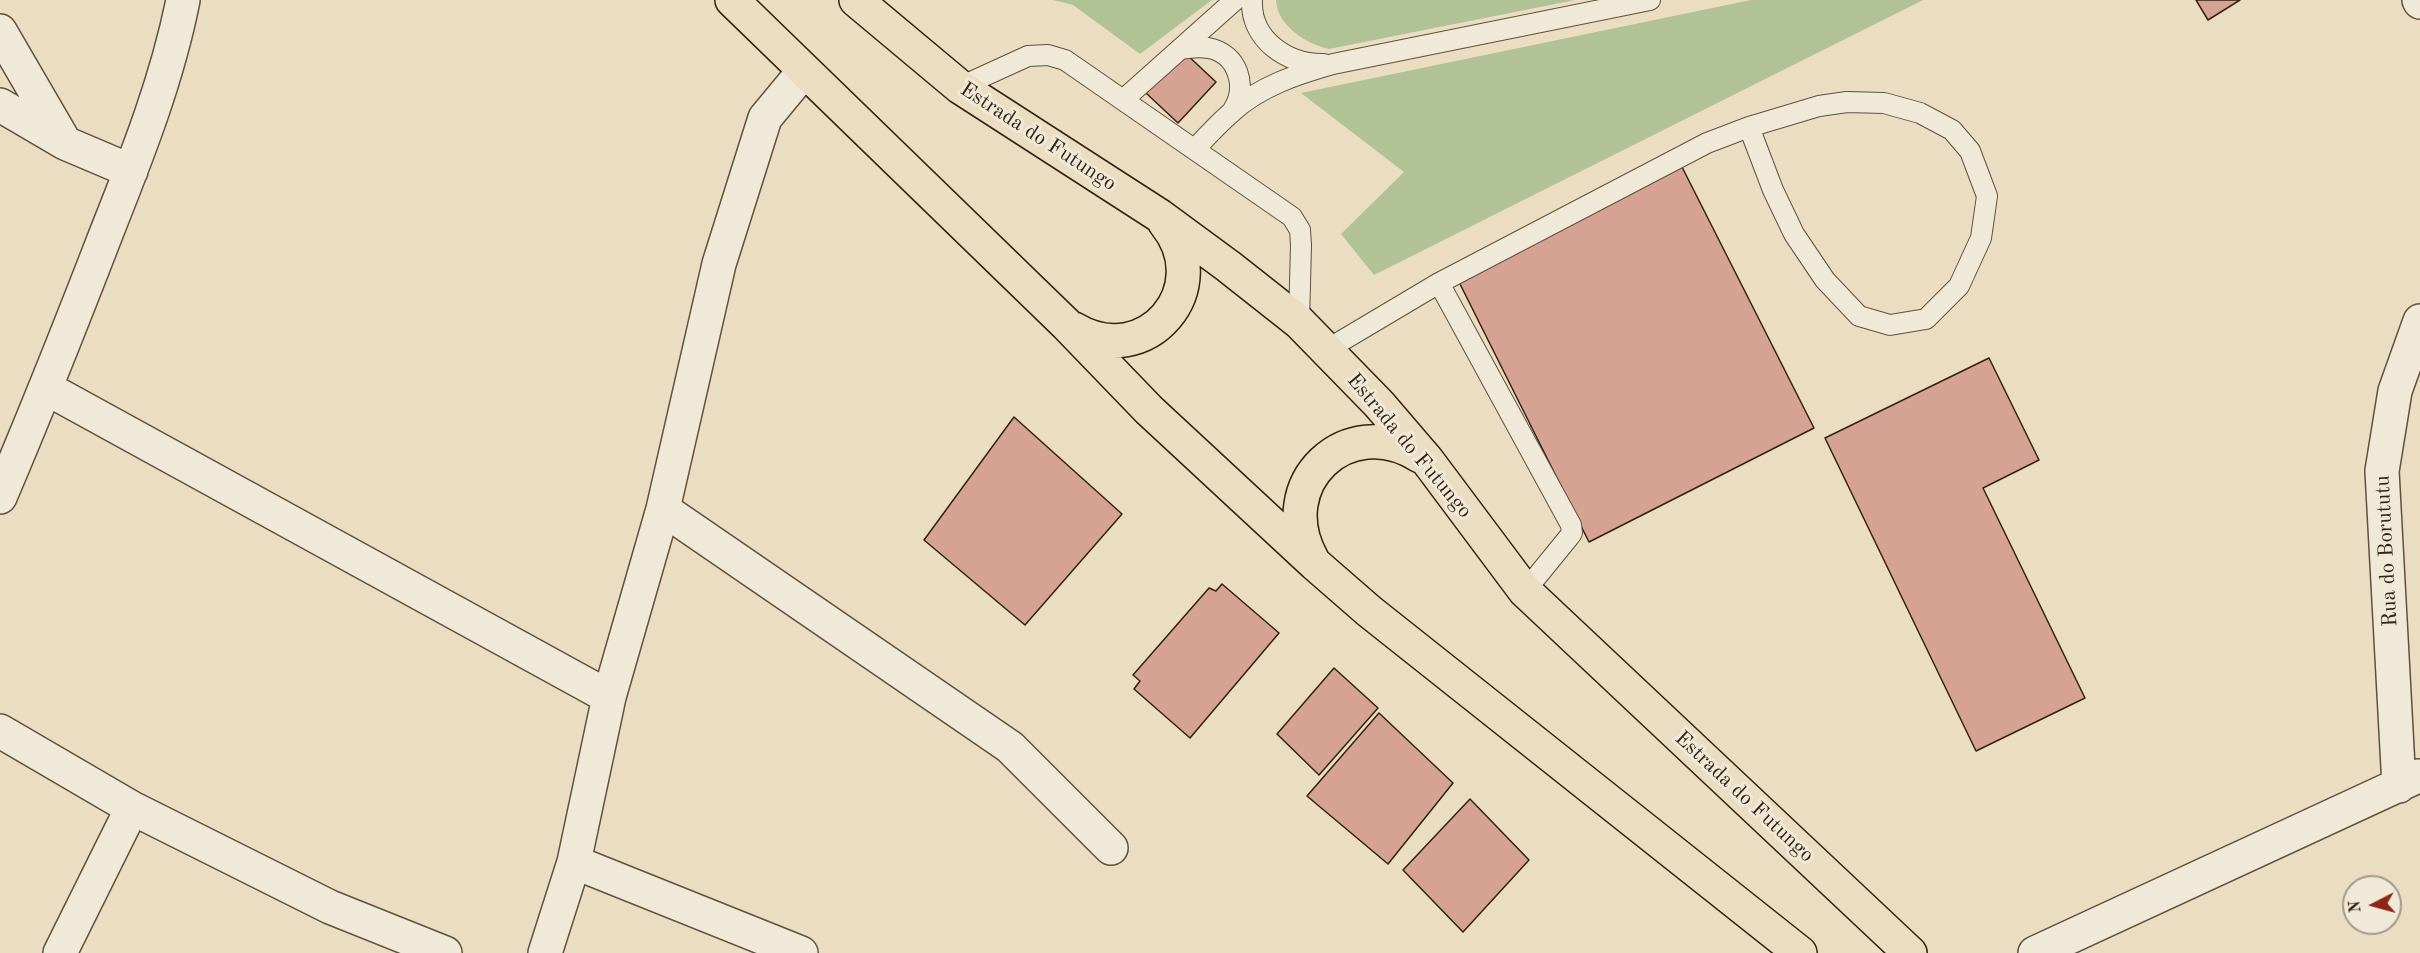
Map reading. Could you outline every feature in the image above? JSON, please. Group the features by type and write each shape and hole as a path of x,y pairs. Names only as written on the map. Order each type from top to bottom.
{"highway":[{"path":"732,0 1067,325 1149,410 1315,564 1369,611 1800,953"},
{"name":"Estrada do Futungo","path":"856,0 960,87 1160,216 1299,322 1328,349 1427,460 1525,591 1910,953"},
{"path":"1067,325 1088,338 1113,342 1137,338 1158,326 1174,307 1183,281 1184,259 1175,235 1160,216"},
{"path":"1315,564 1302,542 1299,517 1303,492 1315,470 1334,453 1357,443 1382,441 1406,447 1427,460"}],"street":[{"path":"0,496 46,388 131,171 171,48 183,0"},
{"path":"0,31 65,143"},
{"path":"545,953 574,862 609,697 663,509 719,264 740,191 765,118 804,71"},
{"path":"0,105 65,143 131,171"},
{"name":"Rua do Borututu","path":"2409,780 2382,471 2395,391 2420,321"},
{"path":"46,388 609,697"},
{"path":"663,509 1010,747 1111,848"},
{"path":"0,731 132,808 330,907 445,953"},
{"path":"2036,953 2409,780"},
{"path":"60,953 132,808"},
{"path":"574,862 801,953"}],"lane":[{"path":"1124,100 1236,0"},
{"path":"1252,0 1259,32 1268,43 1291,58 1311,64 1333,64"},
{"path":"1233,110 1267,88 1294,75 1333,64 1641,1"},
{"path":"1180,49 1209,48 1221,52 1231,61 1238,73 1241,86 1240,100 1233,110 1195,149"},
{"path":"960,87 1028,56 1048,55 1065,60 1195,149 1292,217 1299,230 1301,244 1299,322"},
{"path":"1328,349 1439,283 1707,143 1749,127 1818,106 1847,102 1884,104 1920,113 1952,130 1970,151 1987,196 1981,238 1959,286 1926,318 1890,325 1859,316 1825,280 1794,234 1773,190 1749,127"},
{"path":"1439,283 1571,525 1572,533 1525,591"}],"green space":[{"path":"1053,0 1212,0 1140,54 1073,5"},
{"path":"1276,0 1575,0 1329,49 1312,43 1287,26"},
{"path":"1751,0 1923,0 1374,275 1341,234 1404,172 1301,93"}],"building":[{"path":"2196,0 2240,0 2208,20"},
{"path":"1184,52 1216,82 1178,123 1146,93"},
{"path":"1681,165 1814,428 1589,542 1457,278"},
{"path":"1989,358 2039,460 1983,488 2085,698 1976,751 1825,438"},
{"path":"1014,417 1122,514 1025,625 924,540"},
{"path":"1222,584 1279,633 1190,738 1134,689 1140,681 1133,675 1209,588 1216,591"},
{"path":"1334,668 1378,708 1319,775 1277,734"},
{"path":"1379,713 1453,783 1388,864 1307,796"},
{"path":"1470,799 1529,860 1463,932 1403,870"}]}
